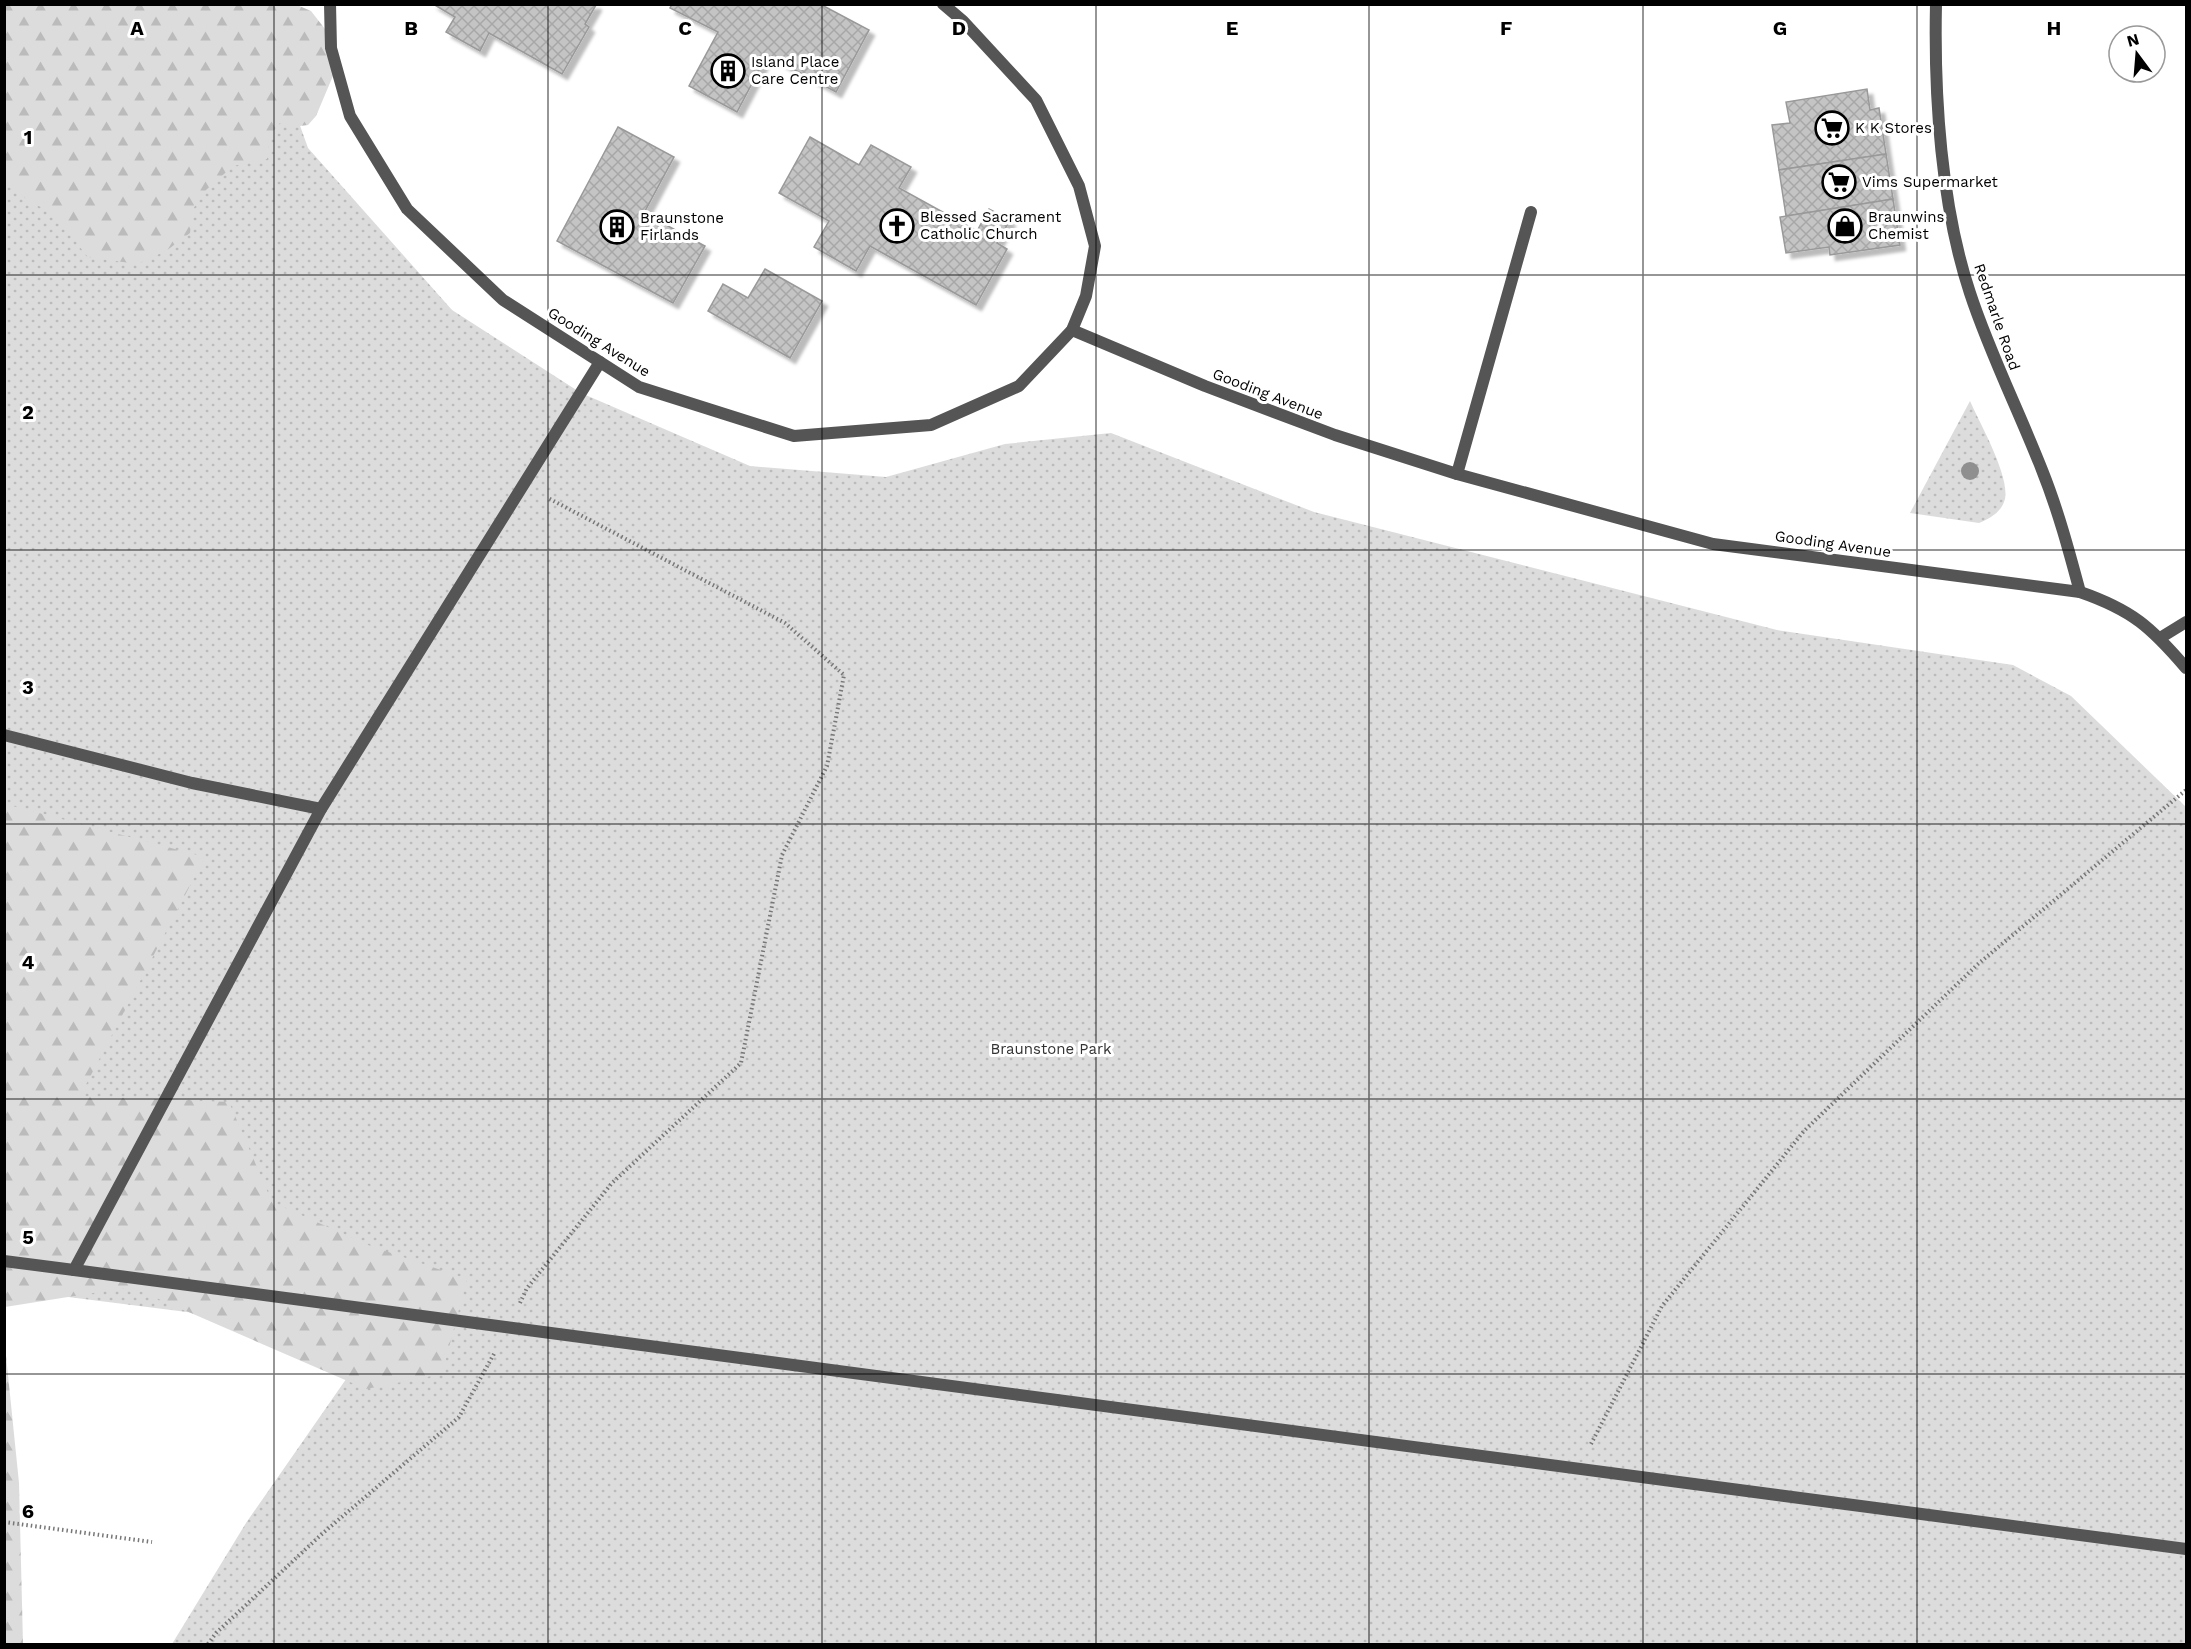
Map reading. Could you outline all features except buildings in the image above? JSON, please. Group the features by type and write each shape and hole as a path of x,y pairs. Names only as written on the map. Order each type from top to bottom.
{"street":[{"name":"Gooding Avenue","path":"330,4 331,48 350,116 407,209 503,300 639,387 794,436 931,425 1019,386 1072,330 1086,296 1095,246 1079,186 1036,99 963,21 943,4"},
{"name":"Redmarle Road","path":"1936,4 1937,100 1943,156 1953,224 1966,280 1992,357 2042,470 2065,535 2080,592"},
{"path":"1458,474 1531,212"},
{"name":"Gooding Avenue","path":"1072,330 1205,386 1313,427 1458,474 1713,544 2080,592 2126,610 2160,638 2187,668"},
{"path":"74,1270 321,809 600,362"},
{"path":"2160,638 2187,622"},
{"path":"4,735 192,783 321,809"},
{"path":"4,1261 2187,1549"}],"path":[{"path":"208,1644 216,1633 323,1533 459,1417 508,1328 527,1288 612,1183 741,1063 782,855 827,766 844,675 785,623 522,485"},
{"path":"1578,1469 1662,1306 1804,1131 1978,964 2187,790"},
{"path":"4,1521 152,1542"}],"green space":[{"path":"4,5 297,5 311,11 332,38 338,64 316,116 308,125 292,127 280,123 272,135 267,159 233,166 206,190 193,209 190,233 166,251 137,264 88,257 58,219 28,200 5,180"},
{"name":"Braunstone Park","path":"5,5 257,5 308,148 452,310 581,393 750,466 886,477 1005,444 1111,433 1314,512 1777,630 2013,665 2071,696 2186,807 2186,1644 172,1644 246,1523 376,1336 5,1289"},
{"path":"1970,401 2000,466 2005,492 2002,506 1994,515 1979,523 1910,513"},
{"path":"5,804 205,857 80,1096 229,1102 272,1202 368,1245 467,1279 442,1374 366,1389 131,1287 5,1307"},
{"path":"4,1336 19,1483 23,1644 5,1644"}],"place":[{"name":"Island Place Care Centre","path":"728,71"},
{"name":"K K Stores","path":"1832,128"},
{"name":"Vims Supermarket","path":"1839,182"},
{"name":"Blessed Sacrament Catholic Church","path":"897,226"},
{"name":"Braunwins Chemist","path":"1845,226"},
{"name":"Braunstone Firlands","path":"617,227"}]}
